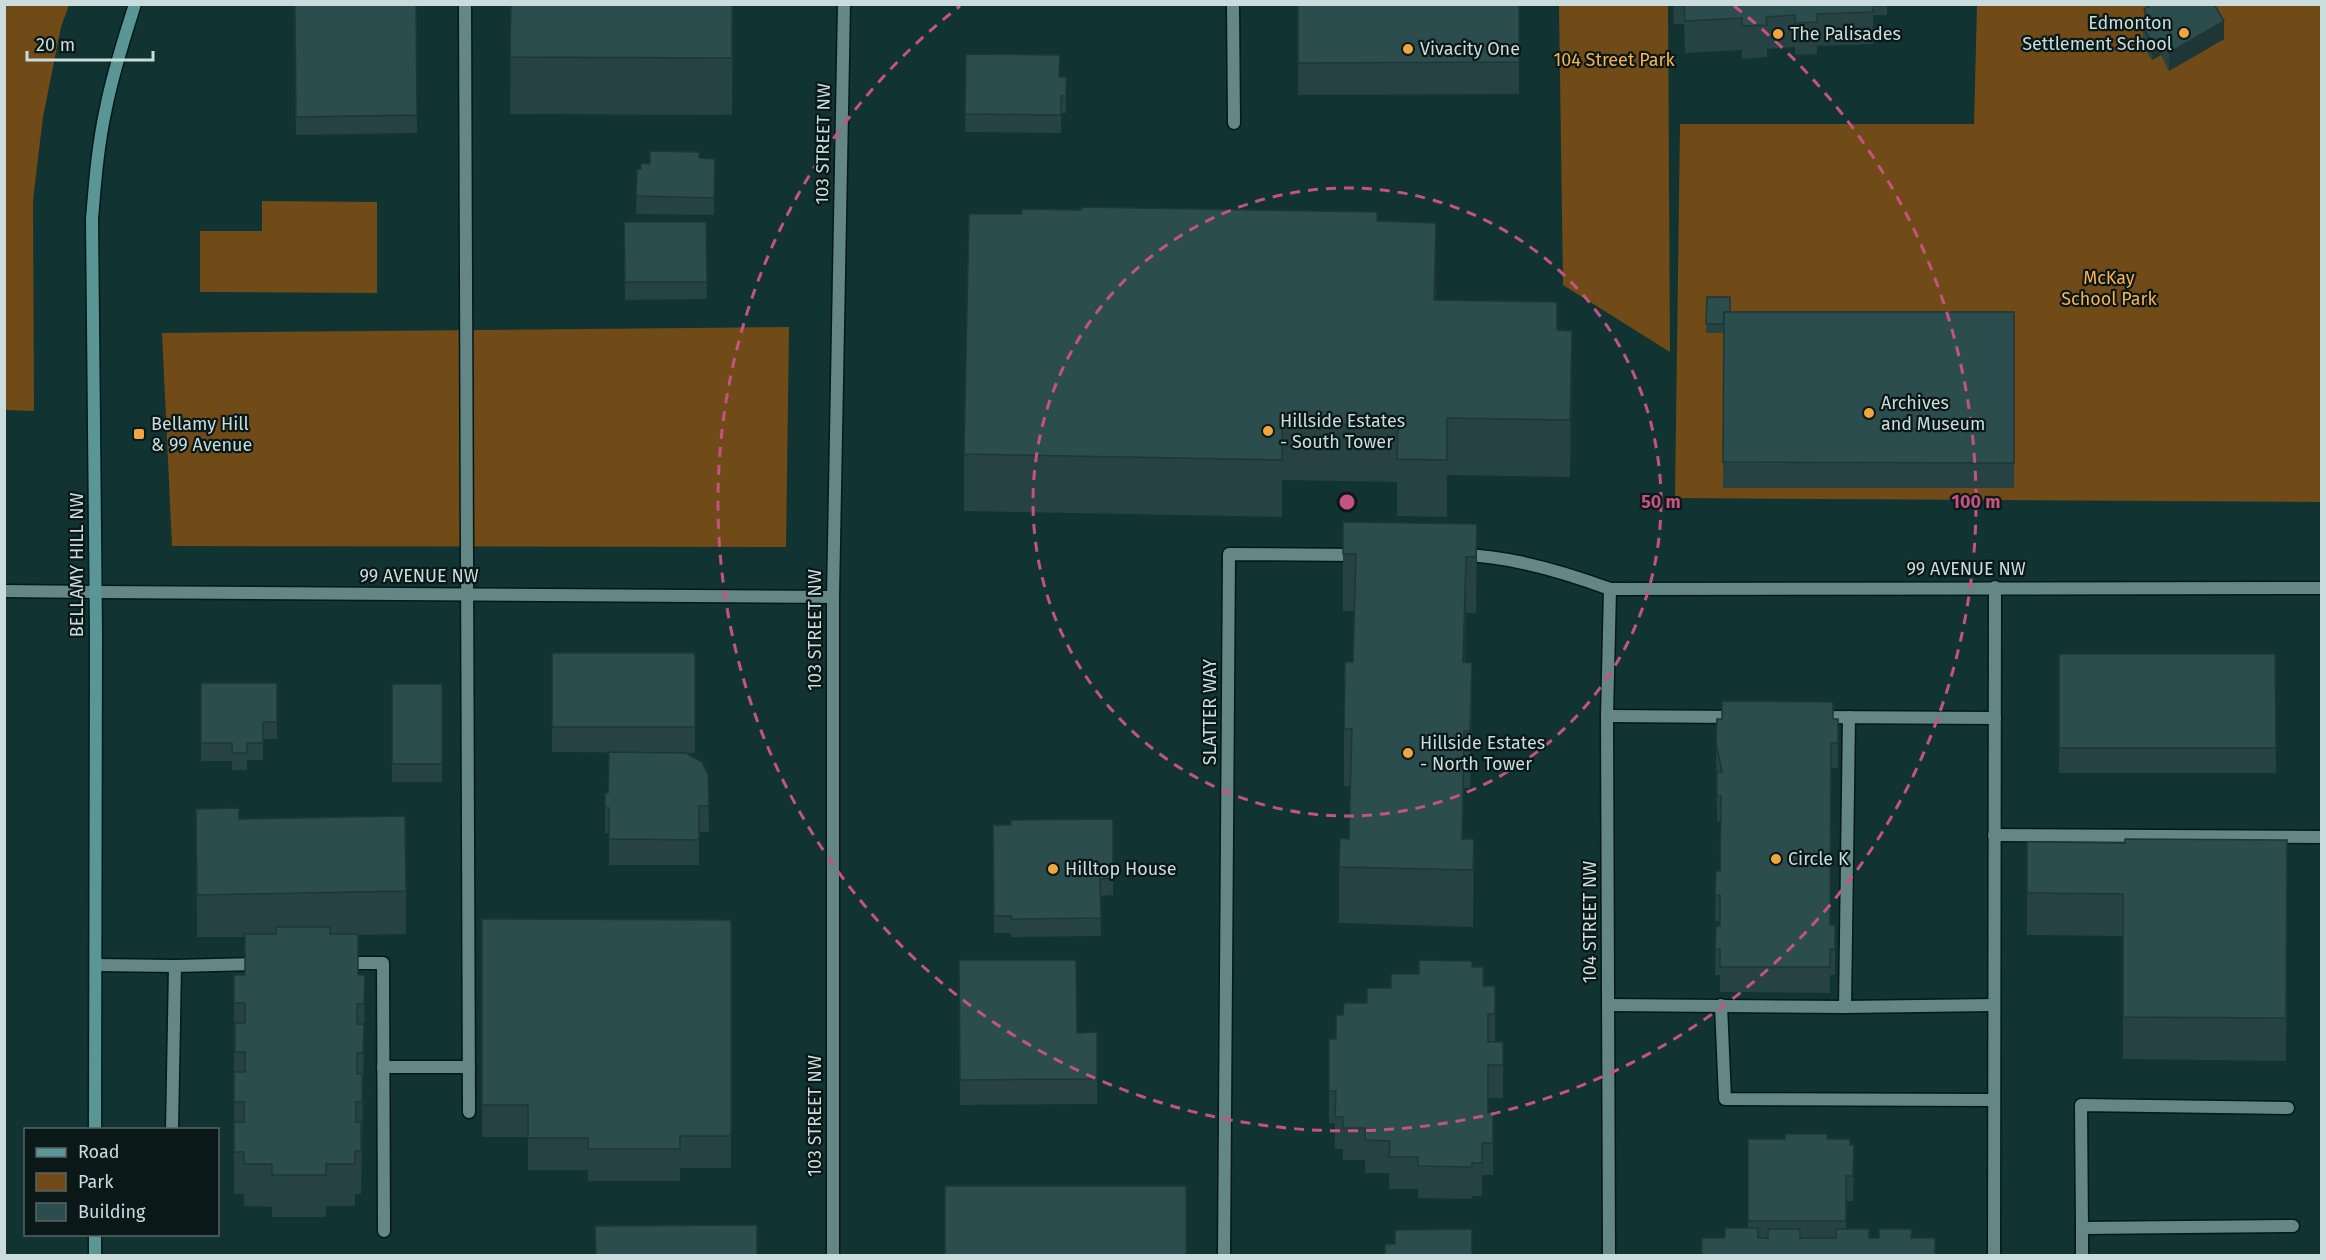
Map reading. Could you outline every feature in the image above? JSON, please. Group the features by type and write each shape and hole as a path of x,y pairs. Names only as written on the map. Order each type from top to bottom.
{"main road":[{"name":"BELLAMY HILL NW","path":"95,1128 96,592 92,219 105,109 118,55 135,4"},
{"path":"95,1236 95,1256"}],"street":[{"path":"465,4 469,1112"},
{"name":"103 STREET NW","path":"832,1256 833,597 844,4"},
{"path":"1233,4 1234,123"},
{"name":"SLATTER WAY","path":"1224,1256 1229,554 1369,555"},
{"path":"1450,555 1485,555 1570,575 1610,589"},
{"path":"1994,1256 1995,587"},
{"name":"99 AVENUE NW","path":"1610,589 2322,588"},
{"name":"104 STREET NW","path":"1609,1256 1607,716 1610,589"},
{"name":"99 AVENUE NW","path":"4,591 833,597"},
{"path":"1607,716 1745,717"},
{"path":"1803,717 1995,718"},
{"path":"1845,1007 1849,717"},
{"path":"1994,835 2322,837"},
{"path":"332,963 383,963 384,1231"},
{"path":"96,965 276,964"},
{"path":"172,1128 175,966"},
{"path":"1608,1005 1845,1007 1994,1005"},
{"path":"1721,1005 1725,1099 1994,1100"},
{"path":"383,1067 469,1067"},
{"path":"2082,1256 2081,1105 2288,1108"},
{"path":"2082,1228 2293,1226"}],"green space":[{"path":"5,4 69,5 61,27 43,117 33,200 34,411 5,410"},
{"name":"104 Street Park","path":"1559,5 1668,5 1670,352 1563,285"},
{"name":"McKay School Park","path":"1977,5 2321,5 2321,502 1675,498 1680,124 1974,124"},
{"path":"262,201 377,202 377,293 200,292 200,231 262,231"},
{"path":"789,327 786,547 172,546 162,333"}],"building":[{"path":"295,4 416,4 417,115 296,117"},
{"path":"511,4 732,4 732,58 510,57"},
{"name":"Vivacity One","path":"1298,4 1519,4 1519,62 1298,63"},
{"path":"1684,4 1872,4 1873,12 1817,14 1817,22 1795,23 1795,15 1766,17 1767,25 1742,26 1742,18 1685,21"},
{"name":"Edmonton Settlement School","path":"2152,4 2214,4 2224,21 2169,53 2161,38 2152,42 2143,28 2152,24 2144,9"},
{"path":"966,54 1060,55 1059,77 1066,77 1066,96 1061,96 1061,115 965,114"},
{"path":"650,151 699,152 699,158 715,159 714,198 636,196 637,169 641,169 641,163 650,164"},
{"name":"Hillside Estates - South Tower","path":"1081,207 1377,212 1377,221 1436,223 1434,300 1557,302 1557,330 1572,331 1570,420 1447,418 1447,460 1397,459 1398,425 1282,423 1282,460 964,454 969,214 1022,214 1022,209 1081,210"},
{"path":"624,222 706,222 707,282 625,282"},
{"path":"1707,297 1730,297 1730,312 1724,312 1724,324 1706,324"},
{"name":"Archives and Museum","path":"1724,312 2014,312 2014,463 1723,462"},
{"name":"Hillside Estates - North Tower","path":"1343,522 1477,524 1476,557 1466,557 1463,662 1472,663 1470,731 1464,731 1462,839 1474,839 1473,870 1339,867 1340,838 1349,839 1352,729 1344,729 1345,662 1353,662 1356,554 1343,554"},
{"path":"552,653 695,653 695,727 552,727"},
{"path":"2059,654 2275,654 2276,748 2059,748"},
{"path":"201,683 277,683 277,722 263,722 263,743 247,743 247,753 232,753 232,743 201,743"},
{"path":"392,684 442,684 442,764 392,764"},
{"name":"Circle K","path":"1722,701 1833,702 1833,719 1838,719 1838,743 1831,743 1830,925 1835,925 1835,949 1830,949 1830,967 1720,967 1720,949 1715,949 1716,926 1720,926 1720,895 1715,895 1716,871 1720,871 1721,796 1717,796 1717,772 1722,772 1716,743 1717,719 1722,719"},
{"path":"609,752 686,753 702,762 708,775 709,806 699,806 699,840 609,839 609,808 605,808 605,793 608,793"},
{"path":"239,808 239,819 405,816 406,891 197,895 196,809"},
{"name":"Hilltop House","path":"1113,819 1113,878 1100,879 1101,918 1011,919 1011,916 994,916 993,825 1011,825 1011,820"},
{"path":"2125,839 2287,840 2286,1018 2123,1017 2123,894 2027,893 2027,842 2125,843"},
{"path":"482,919 731,920 731,1136 680,1136 680,1149 588,1149 588,1138 528,1138 528,1105 482,1105"},
{"path":"276,927 330,927 330,934 358,934 358,975 365,975 364,1004 357,1004 357,1024 364,1024 363,1053 357,1053 357,1074 362,1074 362,1102 356,1102 356,1122 361,1122 361,1151 355,1151 355,1164 326,1164 326,1175 272,1175 272,1164 244,1164 244,1152 234,1152 234,1122 244,1122 244,1102 234,1102 234,1072 245,1072 245,1052 235,1052 235,1023 245,1023 245,1003 234,1003 234,975 245,975 245,934 276,934"},
{"path":"959,960 1076,960 1077,1033 1097,1032 1097,1079 960,1080"},
{"path":"1419,960 1472,961 1472,967 1483,967 1483,986 1495,986 1495,1014 1488,1014 1488,1042 1503,1042 1503,1065 1488,1065 1488,1113 1493,1113 1493,1143 1482,1143 1482,1163 1472,1163 1472,1167 1418,1166 1418,1157 1389,1157 1390,1141 1365,1140 1365,1128 1343,1128 1343,1117 1335,1117 1336,1091 1329,1091 1329,1039 1336,1039 1336,1015 1343,1015 1344,1003 1367,1003 1367,988 1391,988 1391,974 1419,974"},
{"path":"1785,1134 1827,1134 1827,1139 1850,1139 1850,1145 1854,1145 1853,1176 1846,1176 1846,1221 1748,1221 1748,1139 1785,1139"},
{"path":"945,1186 1186,1186 1186,1256 945,1256"},
{"path":"757,1225 757,1256 596,1256 595,1226"},
{"path":"1725,1228 1758,1228 1758,1238 1768,1238 1768,1229 1800,1229 1800,1238 1836,1238 1836,1229 1869,1229 1869,1238 1879,1238 1879,1229 1912,1229 1911,1238 1935,1238 1935,1256 1702,1256 1702,1238 1725,1238"},
{"path":"1472,1229 1472,1256 1385,1256 1385,1244 1395,1244 1395,1230"}],"place":[{"name":"Edmonton Settlement School","path":"2184,33"},
{"name":"The Palisades","path":"1778,34"},
{"name":"Vivacity One","path":"1408,49"},
{"name":"Archives and Museum","path":"1869,413"},
{"name":"Hillside Estates - South Tower","path":"1268,431"},
{"name":"Bellamy Hill & 99 Avenue","path":"139,434"},
{"name":"Hillside Estates - North Tower","path":"1408,753"},
{"name":"Circle K","path":"1776,859"},
{"name":"Hilltop House","path":"1053,869"}]}
